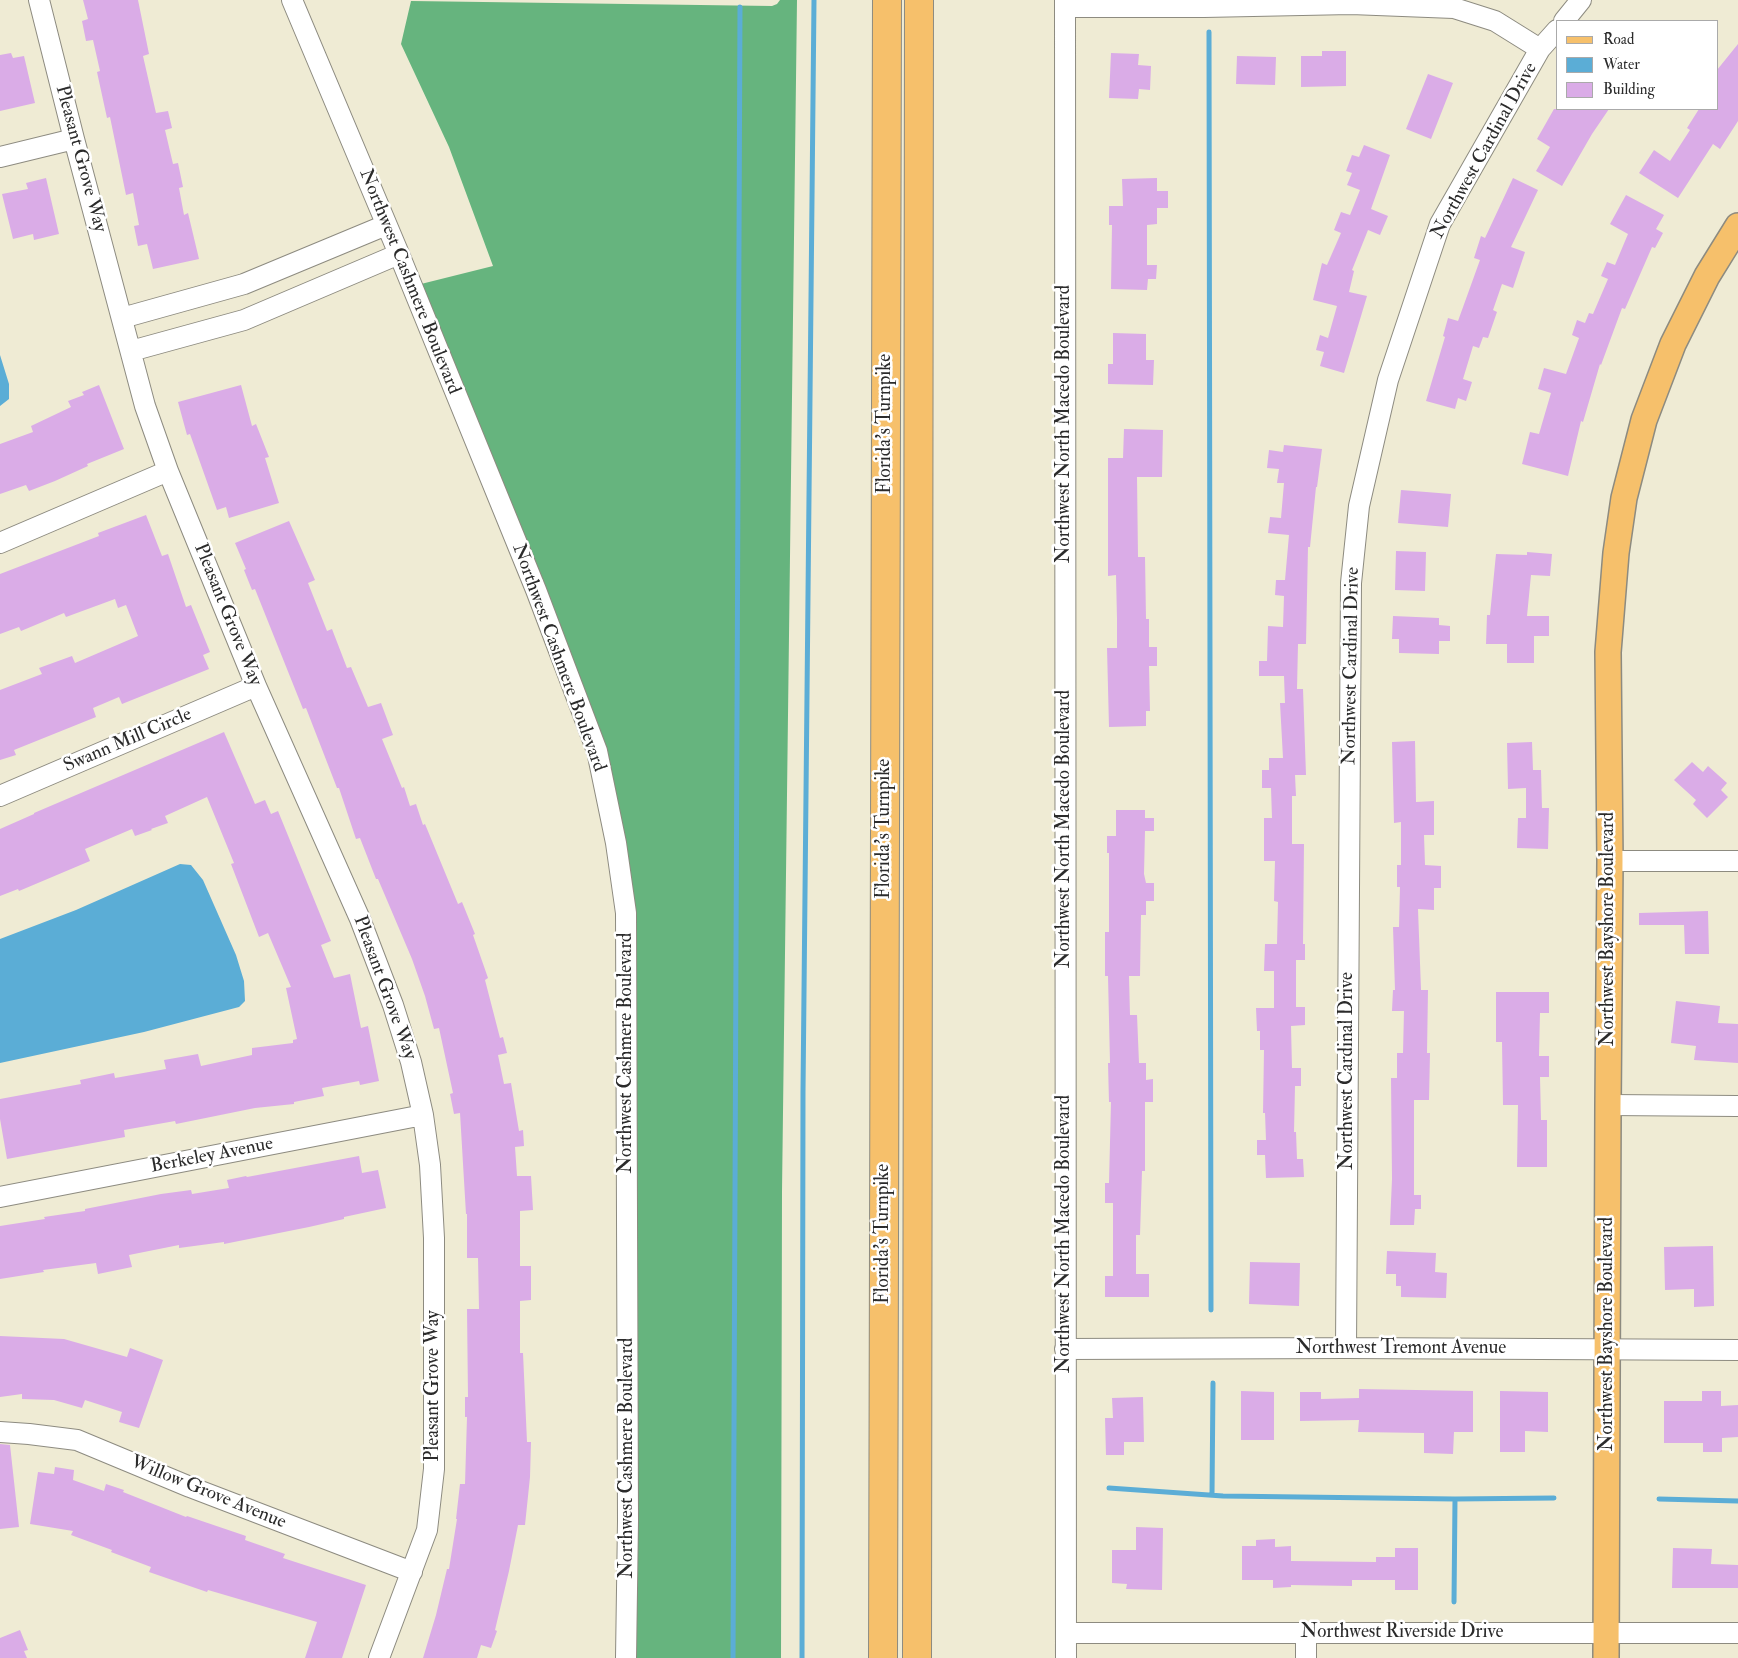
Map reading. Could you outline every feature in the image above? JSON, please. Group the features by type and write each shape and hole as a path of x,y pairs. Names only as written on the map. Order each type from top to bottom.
{"highway":[{"name":"Florida's Turnpike","path":"883,1658 887,0"},
{"name":"Florida's Turnpike","path":"917,1658 919,0"}],"main road":[{"name":"Northwest Bayshore Boulevard","path":"1606,1658 1610,862 1608,652 1616,553 1624,498 1644,420 1673,344 1707,276 1738,226"}],"street":[{"name":"Pleasant Grove Way","path":"39,0 145,406 168,471 256,686 360,919 393,1005 411,1062 423,1115 430,1165 434,1238 434,1469 427,1530 379,1658"},
{"name":"Northwest Cashmere Boulevard","path":"292,0 399,254 548,622 597,751 616,842 626,913 628,1521 626,1658"},
{"path":"1565,20 1582,0"},
{"path":"1065,4 1204,7 1351,2 1454,8 1495,21 1540,50"},
{"name":"Northwest North Macedo Boulevard","path":"1065,4 1066,1658"},
{"name":"Northwest Cardinal Drive","path":"1346,1348 1351,583 1360,506 1388,380 1440,224 1540,50 1556,31"},
{"path":"0,157 74,139"},
{"path":"122,318 244,284 386,225"},
{"path":"131,351 244,320 399,254"},
{"path":"275,271 288,301"},
{"path":"886,274 918,274"},
{"path":"0,542 168,471"},
{"name":"Swann Mill Circle","path":"0,796 256,686"},
{"path":"1610,862 1738,862"},
{"path":"1608,1105 1738,1106"},
{"name":"Berkeley Avenue","path":"0,1197 423,1115"},
{"name":"Northwest Tremont Avenue","path":"1065,1348 1738,1350"},
{"name":"Willow Grove Avenue","path":"0,1432 77,1440 190,1487 412,1572"},
{"name":"Northwest Riverside Drive","path":"1066,1633 1738,1633"},
{"path":"1306,1633 1306,1658"}],"green space":[{"path":"780,0 797,0 782,1191 781,1658 635,1658 625,840 421,284 493,266 449,147 401,44 411,1 772,6"}],"water":[{"path":"0,355 9,384 9,399 0,406"},
{"path":"180,864 191,865 203,880 236,955 244,981 245,1001 239,1007 144,1032 0,1063 0,939 76,910"}],"building":[{"path":"83,0 138,0 149,54 143,56 156,113 168,111 172,128 165,130 173,164 178,163 183,187 179,188 184,215 188,213 199,259 153,269 147,244 138,246 134,226 139,225 133,193 126,195 110,117 107,118 97,72 100,71 93,40 86,41 82,21 88,19"},
{"path":"1738,44 1738,121 1720,149 1713,144 1678,198 1639,173 1654,150 1670,161 1690,130 1687,128 1698,110 1718,110 1718,69"},
{"path":"1322,51 1346,51 1346,86 1301,87 1301,56 1322,56"},
{"path":"11,53 13,58 24,56 35,103 0,111 0,55"},
{"path":"1111,53 1139,54 1138,65 1151,66 1150,90 1139,89 1138,99 1109,98"},
{"path":"1237,56 1276,57 1275,85 1236,84"},
{"path":"1428,74 1453,83 1431,139 1406,129"},
{"path":"1554,109 1608,110 1562,186 1536,171 1550,147 1537,139"},
{"path":"1364,145 1390,155 1371,209 1388,216 1380,235 1368,230 1352,270 1354,271 1349,292 1367,296 1344,373 1320,366 1324,352 1316,350 1320,335 1328,338 1337,306 1313,300 1322,263 1327,265 1341,233 1334,230 1341,212 1350,215 1360,190 1347,185 1352,173 1346,171 1352,155 1359,157"},
{"path":"46,178 59,234 34,240 33,234 13,239 2,194 28,189 26,183"},
{"path":"1157,178 1157,191 1168,191 1168,208 1157,208 1157,224 1147,225 1147,265 1157,265 1156,279 1148,279 1147,290 1111,289 1112,225 1109,225 1109,206 1123,206 1122,179"},
{"path":"1513,178 1538,190 1511,247 1525,252 1513,288 1502,284 1493,310 1497,312 1488,338 1483,337 1479,348 1473,346 1463,379 1472,382 1466,401 1458,398 1455,409 1426,401 1445,337 1443,336 1448,318 1458,321 1480,260 1474,258 1481,236 1485,238"},
{"path":"1626,195 1664,215 1656,229 1663,233 1655,248 1652,247 1625,309 1622,308 1600,364 1583,422 1581,421 1568,476 1522,464 1530,432 1539,434 1551,393 1538,389 1544,368 1566,374 1579,338 1572,335 1577,320 1585,323 1589,313 1593,314 1608,279 1601,276 1607,262 1615,265 1628,234 1610,224"},
{"path":"1113,333 1146,334 1146,360 1154,360 1153,385 1108,384 1108,364 1113,364"},
{"path":"99,385 124,449 29,491 26,485 0,494 0,444 33,432 31,426 71,407 68,401 84,395 82,392"},
{"path":"241,385 252,426 256,424 269,457 265,458 279,503 229,518 226,507 217,510 190,434 187,435 178,402"},
{"path":"1124,429 1163,430 1162,477 1137,477 1138,557 1145,557 1146,619 1149,619 1149,647 1157,647 1157,666 1149,666 1150,711 1146,711 1146,726 1109,727 1107,648 1117,648 1117,619 1116,575 1108,576 1108,458 1123,458"},
{"path":"1284,445 1322,449 1310,547 1308,547 1306,644 1298,644 1297,689 1303,689 1306,775 1295,775 1296,796 1292,796 1292,844 1304,844 1303,944 1305,944 1305,960 1296,960 1296,1007 1305,1007 1305,1025 1291,1026 1292,1068 1301,1068 1301,1086 1295,1086 1294,1132 1296,1132 1297,1159 1303,1159 1304,1177 1266,1178 1265,1155 1257,1155 1257,1140 1266,1140 1265,1113 1263,1113 1264,1050 1260,1050 1260,1031 1257,1031 1256,1008 1274,1008 1274,971 1264,971 1265,944 1277,944 1278,902 1274,901 1275,861 1264,861 1264,818 1272,818 1271,788 1262,788 1262,770 1269,770 1269,758 1283,758 1280,703 1285,703 1284,676 1259,676 1259,661 1267,661 1268,626 1283,627 1284,596 1275,595 1276,580 1285,580 1289,535 1268,533 1270,517 1281,518 1284,483 1277,483 1279,469 1267,468 1269,450 1283,452"},
{"path":"1401,490 1451,494 1448,527 1398,523"},
{"path":"146,515 162,556 168,554 186,607 191,605 210,652 203,655 209,669 122,704 119,697 93,708 96,717 14,750 16,755 0,760 0,690 42,674 39,668 72,656 75,663 138,636 126,605 118,608 115,599 66,617 64,613 21,631 19,627 0,634 0,574 99,536 98,533"},
{"path":"289,521 315,580 308,583 327,631 332,629 347,668 351,667 368,707 381,703 393,735 382,739 402,788 404,787 410,806 416,804 423,825 425,824 458,904 462,902 475,934 473,935 488,978 485,980 500,1038 503,1037 507,1053 498,1055 504,1084 511,1083 519,1131 523,1130 524,1146 515,1147 517,1176 531,1176 533,1210 520,1211 520,1266 531,1266 531,1300 520,1301 520,1353 523,1353 527,1442 531,1442 530,1477 525,1525 518,1525 495,1630 497,1631 491,1648 481,1645 477,1658 423,1658 447,1569 449,1569 457,1519 460,1484 465,1484 467,1417 465,1417 465,1397 468,1397 467,1309 479,1309 478,1258 467,1258 467,1214 460,1113 454,1114 450,1094 453,1093 439,1028 434,1029 412,959 360,838 356,839 339,788 337,788 306,708 303,709 255,589 252,590 244,570 246,569 235,543"},
{"path":"1396,551 1426,552 1425,591 1395,590"},
{"path":"1527,552 1552,554 1550,576 1531,575 1527,616 1549,616 1549,636 1534,636 1534,663 1507,663 1507,644 1486,644 1487,615 1490,615 1496,554 1527,555"},
{"path":"1393,616 1439,618 1439,625 1450,626 1450,641 1439,641 1439,654 1399,653 1399,639 1392,639"},
{"path":"224,732 255,804 265,800 271,814 278,811 331,941 321,945 334,978 350,974 361,1028 368,1026 379,1081 360,1085 359,1081 322,1088 324,1096 294,1102 294,1104 255,1108 176,1124 175,1121 124,1130 125,1137 7,1159 0,1119 0,1099 81,1084 80,1080 114,1073 115,1078 166,1069 164,1060 198,1054 201,1066 252,1055 252,1048 293,1043 293,1040 297,1039 286,988 291,987 268,933 259,937 231,864 234,863 207,797 165,816 168,823 152,830 135,836 132,829 85,849 90,861 19,891 18,889 0,896 0,829"},
{"path":"1415,741 1416,802 1434,801 1434,835 1424,835 1425,865 1441,866 1441,888 1434,888 1434,910 1418,909 1421,990 1428,990 1427,1053 1430,1053 1429,1100 1414,1100 1414,1195 1421,1195 1421,1209 1415,1209 1414,1225 1390,1225 1392,1179 1391,1078 1397,1078 1397,1053 1403,1053 1404,1011 1392,1011 1393,990 1395,990 1393,927 1399,927 1400,887 1397,887 1397,865 1401,865 1401,822 1394,823 1392,742"},
{"path":"1532,742 1533,770 1541,770 1542,808 1549,808 1548,849 1517,848 1518,818 1526,818 1526,788 1508,789 1507,743"},
{"path":"1692,762 1703,772 1708,766 1727,783 1721,790 1728,797 1707,818 1693,804 1696,800 1674,780"},
{"path":"1116,810 1145,810 1145,818 1154,818 1154,831 1145,831 1144,874 1146,883 1154,883 1154,901 1146,901 1146,915 1141,915 1140,976 1129,976 1130,1015 1137,1015 1139,1063 1146,1063 1146,1080 1153,1079 1153,1102 1145,1102 1145,1171 1142,1171 1140,1235 1136,1235 1136,1274 1149,1274 1149,1297 1105,1297 1105,1276 1113,1276 1113,1203 1105,1203 1105,1183 1109,1183 1111,1102 1109,1102 1108,1063 1110,1063 1108,976 1105,976 1105,932 1109,932 1109,853 1107,853 1107,836 1116,836"},
{"path":"1708,911 1709,954 1685,954 1684,925 1639,925 1639,913"},
{"path":"1496,992 1549,992 1549,1013 1540,1013 1539,1056 1549,1056 1549,1077 1540,1077 1541,1120 1547,1120 1547,1167 1517,1167 1518,1105 1503,1105 1502,1042 1496,1042"},
{"path":"1676,1001 1720,1006 1718,1023 1738,1024 1738,1063 1694,1060 1696,1046 1671,1043"},
{"path":"359,1156 362,1173 378,1170 386,1208 309,1227 224,1244 224,1242 179,1248 179,1245 129,1255 132,1267 98,1274 96,1263 43,1270 44,1272 0,1279 0,1226 45,1219 44,1217 85,1211 85,1209 161,1194 191,1190 192,1194 229,1188 227,1180"},
{"path":"1713,1246 1714,1306 1694,1307 1694,1289 1665,1290 1664,1247"},
{"path":"1387,1251 1436,1253 1435,1272 1447,1273 1446,1298 1401,1297 1401,1286 1396,1286 1396,1274 1386,1274"},
{"path":"1250,1262 1300,1263 1299,1306 1249,1304"},
{"path":"0,1336 64,1339 127,1357 130,1348 163,1360 139,1428 119,1422 122,1412 85,1400 82,1408 54,1400 22,1399 22,1394 0,1397"},
{"path":"1359,1389 1473,1391 1473,1432 1454,1432 1453,1454 1424,1453 1424,1433 1358,1432 1359,1420 1300,1421 1300,1392 1321,1392 1321,1399 1359,1398"},
{"path":"1241,1391 1274,1392 1274,1440 1241,1440"},
{"path":"1500,1391 1548,1392 1548,1432 1525,1431 1525,1452 1500,1452"},
{"path":"1702,1391 1721,1391 1721,1406 1738,1405 1738,1437 1722,1438 1722,1452 1703,1452 1703,1443 1664,1443 1664,1401 1702,1401"},
{"path":"1143,1397 1144,1442 1124,1442 1124,1455 1106,1455 1105,1418 1113,1418 1112,1398"},
{"path":"0,1444 10,1445 19,1527 0,1529"},
{"path":"55,1467 74,1470 73,1480 104,1491 106,1484 124,1490 123,1492 186,1517 246,1536 245,1540 285,1554 283,1558 366,1585 342,1658 305,1658 317,1622 208,1590 207,1592 149,1572 151,1567 71,1535 73,1531 30,1524 38,1472 54,1474"},
{"path":"1136,1527 1163,1528 1162,1590 1126,1589 1127,1584 1112,1583 1112,1550 1136,1550"},
{"path":"1275,1539 1275,1547 1291,1546 1291,1561 1376,1562 1376,1557 1395,1557 1395,1548 1418,1548 1418,1590 1395,1590 1395,1580 1352,1580 1352,1586 1291,1585 1291,1587 1273,1588 1273,1580 1242,1580 1242,1546 1256,1546 1256,1540"},
{"path":"1673,1548 1712,1549 1711,1564 1738,1565 1738,1588 1672,1588"},
{"path":"20,1630 28,1650 24,1651 27,1658 0,1658 0,1638"}],"waterway":[{"path":"802,1658 803,1092 814,0"},
{"path":"733,1658 740,7"},
{"path":"1209,32 1211,1310"},
{"path":"1212,1495 1213,1383"},
{"path":"1109,1488 1223,1496 1455,1499 1554,1498"},
{"path":"1454,1602 1455,1499"},
{"path":"1659,1499 1738,1501"}]}
